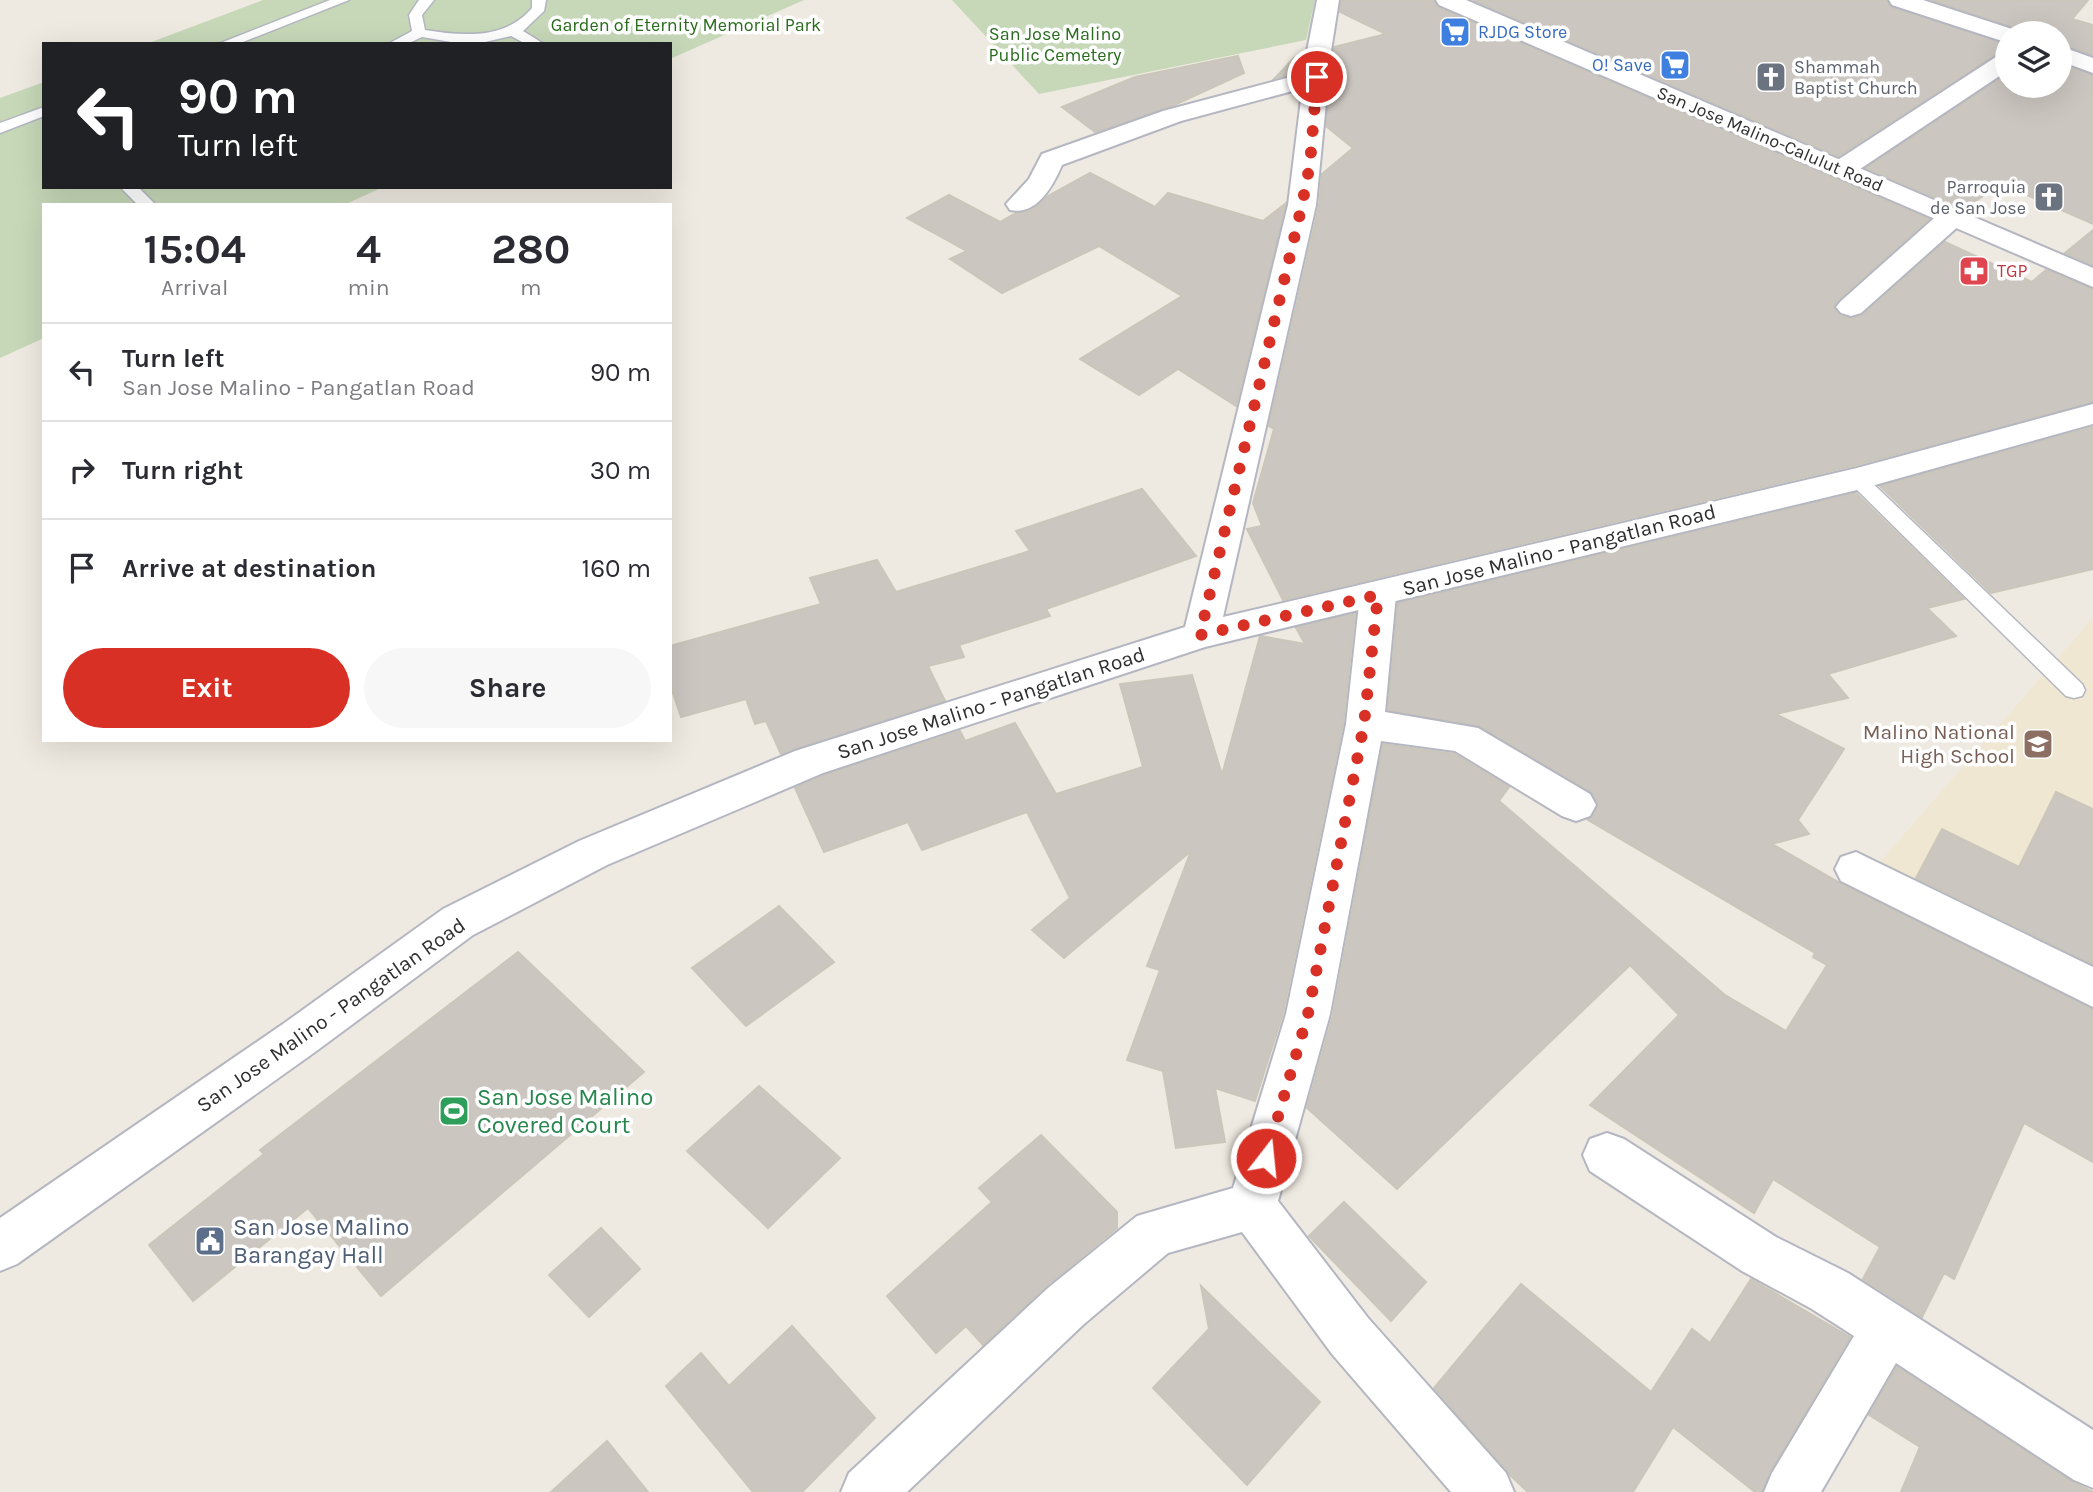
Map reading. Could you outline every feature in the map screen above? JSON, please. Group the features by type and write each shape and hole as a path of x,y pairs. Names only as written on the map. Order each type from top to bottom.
{"street":[{"path":"1200,635 1302,205 1310,164 1317,77 1328,0"},
{"name":"San Jose Malino-Calulut Road","path":"1447,0 2093,278"},
{"path":"1900,0 1995,31"},
{"path":"1842,169 1995,68"},
{"path":"1020,204 1041,182 1051,160 1172,116 1317,77"},
{"path":"1851,307 1951,218"},
{"name":"San Jose Malino - Pangatlan Road","path":"0,1247 299,1038 458,922 593,853 809,762 1200,635 1378,595 1592,541 1857,479 2093,414"},
{"path":"1252,1206 1308,1014 1364,724 1378,595"},
{"path":"1364,724 1464,738 1576,805"},
{"path":"1856,869 2093,988"},
{"path":"1607,1155 1759,1254 1830,1291 2093,1461"},
{"path":"867,1492 1066,1306 1154,1233 1252,1206"},
{"path":"1252,1206 1350,1336 1487,1492"},
{"path":"1791,1492 1888,1328"}],"lane":[{"path":"230,42 342,0"},
{"path":"421,33 415,21 415,13 427,0"},
{"path":"400,42 421,33 459,39 495,36 512,30 534,16 539,8 538,0"},
{"path":"512,30 533,42"},
{"path":"0,128 42,112"},
{"path":"130,189 146,203"},
{"path":"1857,479 2074,690"}],"shaded area":[{"name":"Malino National High School","path":"2093,618 2093,983 1872,871"}],"green space":[{"name":"Garden of Eternity Memorial Park","path":"263,0 804,0 672,58 672,42 151,42"},
{"name":"San Jose Malino Public Cemetery","path":"952,0 1315,0 1306,40 1039,94"},
{"path":"42,83 42,189 379,189 348,203 42,203 42,339 0,358 0,98"}],"building":[{"path":"1341,0 1433,0 1438,7 1929,219 1839,299 1833,307 1840,316 1852,319 1863,315 1945,242 2032,282 2046,270 2093,289 2093,402 1856,465 1283,600 1247,529 1262,526 1253,503 1274,429 1269,426 1319,206 1322,174 1353,148 1326,126 1334,47 1386,34 1340,12"},
{"path":"1473,0 1886,0 1891,7 1995,40 1995,55 1838,156"},
{"path":"1931,0 2088,0 2072,19 2093,25 2093,55 2072,48 2072,21 1995,21"},
{"path":"1304,55 1302,71 1274,79 1294,58"},
{"path":"1238,56 1244,73 1170,107 1095,132 1062,107 1135,77"},
{"path":"2072,68 2093,75 2093,224 2002,184 1963,209 1866,168 1995,82 1995,98 2072,98"},
{"path":"1090,173 1155,207 1168,193 1263,221 1286,203 1236,406 1178,369 1139,395 1080,359 1182,296 1099,246 1002,293 950,259 967,251 907,218 949,195 1000,222 1016,213 1030,211 1048,196"},
{"path":"2093,230 2093,265 2065,253"},
{"path":"2093,427 2093,569 1991,593 1880,486"},
{"path":"1142,489 1196,556 1046,609 1050,616 959,645 964,657 928,666 945,701 781,754 766,721 755,724 746,699 681,717 672,690 672,645 821,604 810,578 877,560 896,592 1030,551 1016,531"},
{"path":"1856,493 1964,599 1927,608 1956,636 1828,674 1848,698 1776,714 1844,749 1798,820 1809,834 1772,844 1840,883 2093,1009 2093,1162 2024,1123 1954,1279 1944,1273 1922,1317 1863,1279 1880,1247 1773,1179 1754,1213 1590,1105 1679,1015 1630,965 1397,1189 1307,1108 1333,1015 1383,744 1454,754 1509,787 1499,801 1725,995 1786,1031 1827,965 1813,957 1815,953 1588,820 1598,806 1591,792 1479,726 1388,710 1398,603"},
{"path":"1355,613 1343,724 1283,1013 1255,1101 1215,1088 1225,1142 1176,1148 1163,1071 1127,1060 1160,970 1147,966 1191,851 1064,958 1032,930 1070,898 1027,812 922,850 908,822 824,852 795,788 824,775 960,731 965,741 1015,723 1056,794 1143,767 1120,684 1192,675 1222,775 1260,636 1305,644 1296,628"},
{"path":"2056,792 2093,809 2093,964 1916,878 1942,829 2019,867"},
{"path":"779,906 834,962 746,1026 692,968"},
{"name":"San Jose Malino Covered Court","path":"518,952 644,1072 381,1296 308,1208 193,1301 149,1245 264,1154 260,1150"},
{"path":"759,1086 840,1158 768,1228 687,1151"},
{"path":"1041,1135 1117,1212 1117,1228 1046,1286 983,1345 966,1326 936,1353 887,1296 992,1202 979,1188"},
{"path":"1344,1202 1426,1282 1391,1321 1309,1236"},
{"path":"601,1228 640,1269 589,1317 549,1275"},
{"path":"1751,1279 1850,1337 1770,1472 1762,1492 1755,1492 1673,1427 1633,1492 1528,1492 1434,1388 1521,1284 1651,1392 1692,1329 1710,1343"},
{"path":"1201,1286 1320,1402 1247,1485 1153,1388 1209,1329"},
{"path":"792,1326 875,1418 802,1492 753,1492 666,1386 701,1353 729,1386"},
{"path":"1897,1367 2073,1482 2093,1492 1901,1492 1920,1447 1869,1415"},
{"path":"607,1441 648,1492 551,1492"}],"place":[{"name":"RJDG Store","path":"1455,32"},
{"name":"O! Save","path":"1675,65"},
{"name":"Shammah Baptist Church","path":"1771,77"},
{"name":"Parroquia de San Jose","path":"2049,197"},
{"name":"TGP","path":"1974,271"},
{"name":"Malino National High School","path":"2038,744"},
{"name":"San Jose Malino Covered Court","path":"454,1111"},
{"name":"San Jose Malino Barangay Hall","path":"210,1241"}],"route":[{"path":"1266,1158 1308,1014 1364,724 1378,595 1200,635 1302,205 1310,164 1317,77"}]}
